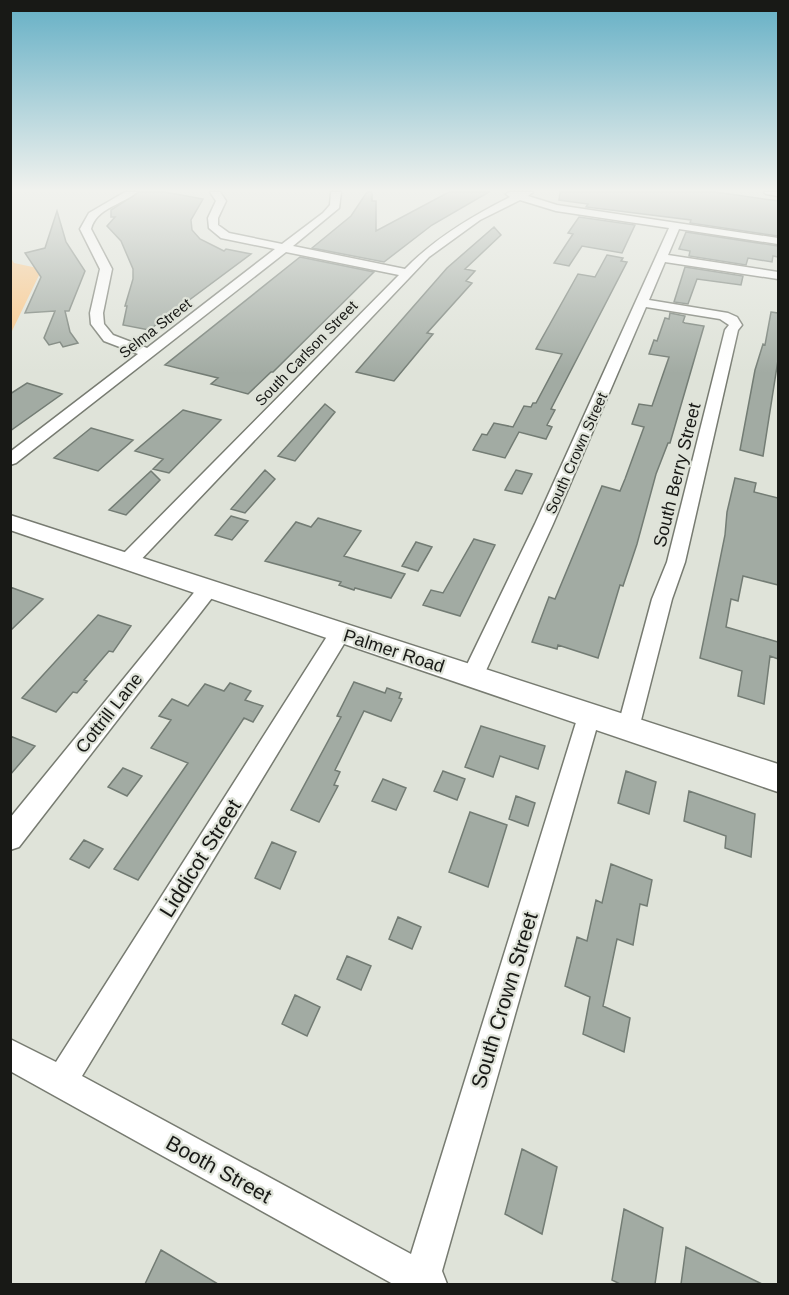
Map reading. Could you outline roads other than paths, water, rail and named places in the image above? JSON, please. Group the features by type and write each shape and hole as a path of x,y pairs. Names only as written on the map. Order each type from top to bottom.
{"street":[{"path":"99,252 106,268 105,281 94,318 96,325 107,337 150,353"},
{"name":"Selma Street","path":"10,460 278,252"},
{"path":"300,252 408,273"},
{"name":"South Carlson Street","path":"127,562 429,252"},
{"name":"South Crown Street","path":"472,677 549,513 664,252"},
{"path":"662,258 778,276"},
{"name":"South Berry Street","path":"629,729 662,599 676,561 732,330 736,325 732,320 723,316 643,303"},
{"name":"Palmer Road","path":"10,522 778,778"},
{"name":"Cottrill Lane","path":"10,837 208,589"},
{"name":"Liddicot Street","path":"61,1082 340,633"},
{"name":"South Crown Street","path":"423,1283 589,716"},
{"name":"Booth Street","path":"10,1053 423,1283"}]}
